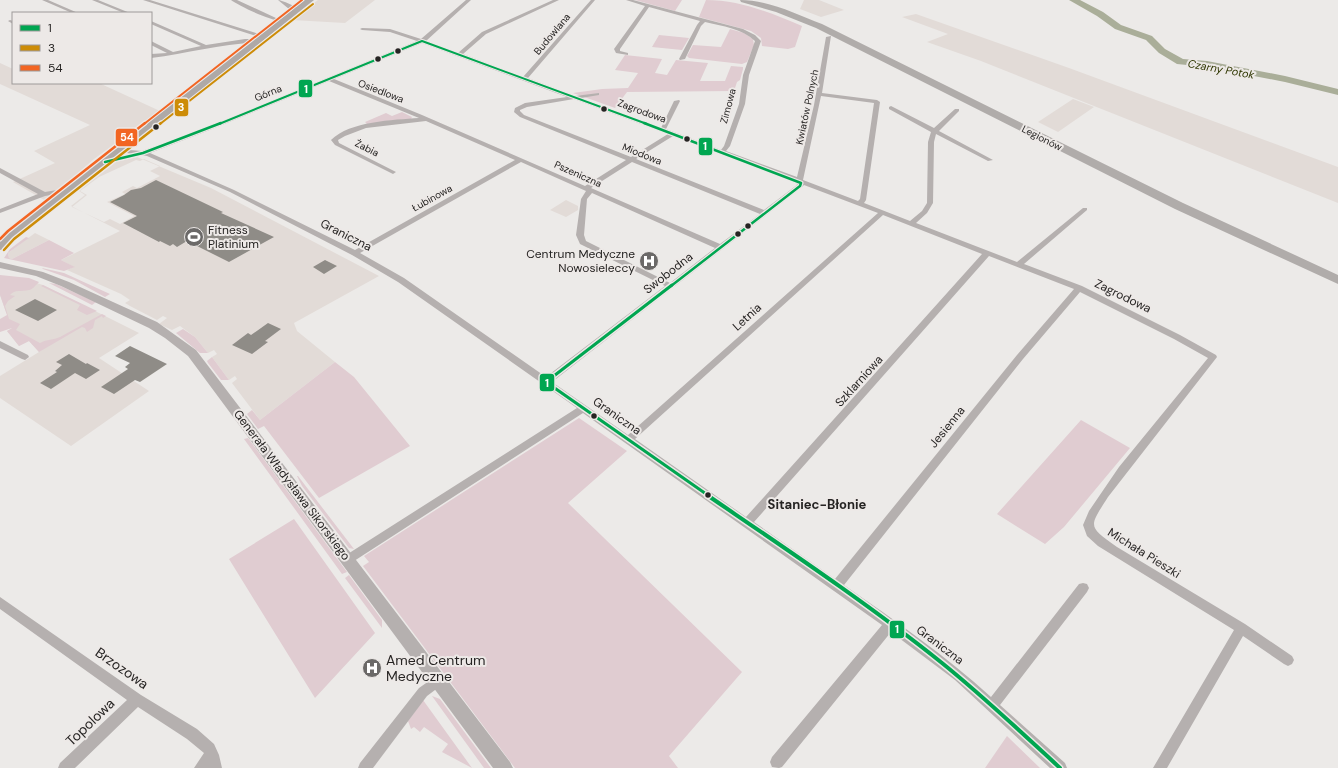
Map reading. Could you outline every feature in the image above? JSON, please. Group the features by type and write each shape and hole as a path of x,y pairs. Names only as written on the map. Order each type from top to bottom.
{"highway":[{"name":"Legionów","path":"744,0 784,12 819,26 1178,206 1338,280"}],"main road":[{"path":"0,246 5,238 105,162 310,0"}],"street":[{"path":"44,0 74,12"},
{"path":"94,0 125,12"},
{"path":"145,0 242,30 262,38"},
{"path":"233,0 275,20 284,20"},
{"path":"280,0 291,8 298,9"},
{"name":"Górna","path":"105,162 143,153 205,130 422,41 469,0"},
{"path":"459,55 484,33 557,0"},
{"name":"Budowlana","path":"524,79 530,75 593,0"},
{"path":"628,0 704,20"},
{"path":"626,54 618,52 617,49 648,5"},
{"path":"682,58 699,24 704,20"},
{"name":"Zimowa","path":"704,20 745,32 753,36 758,41 746,75 742,104 727,146 722,152"},
{"path":"152,22 203,45 206,48"},
{"name":"Zagrodowa","path":"362,29 390,31 422,41 722,152 1079,288 1177,337 1213,357"},
{"name":"Kwiatów Polnych","path":"799,181 819,94 829,37"},
{"path":"152,56 174,54 262,38"},
{"path":"152,43 174,54"},
{"name":"Osiedlowa","path":"328,79 427,119"},
{"path":"575,98 597,94"},
{"path":"819,94 877,102 863,200 859,204"},
{"name":"Miodowa","path":"575,98 525,105 517,109 517,112 522,116 764,213"},
{"path":"663,130 677,101"},
{"path":"891,108 934,132 990,160"},
{"path":"912,224 925,212 930,203 931,142 934,132 957,110"},
{"name":"Żabia","path":"393,172 337,144 334,140 346,133 367,127 427,119"},
{"name":"Pszeniczna","path":"427,119 720,247"},
{"path":"670,286 583,242 580,235 584,199 588,190 630,160 672,134"},
{"name":"Graniczna","path":"120,150 143,153 232,191 355,253 401,280 837,585 890,624 959,676 1060,768"},
{"name":"Łubinowa","path":"355,253 520,160"},
{"path":"0,170 44,194"},
{"name":"Swobodna","path":"546,382 800,186 801,182 799,181"},
{"path":"0,211 44,194 69,190"},
{"path":"1018,265 1085,209"},
{"name":"Letnia","path":"628,440 882,213"},
{"name":"Szklarniowa","path":"747,523 987,253"},
{"path":"0,265 24,271"},
{"path":"0,270 24,271"},
{"name":"Generała Władysława Sikorskiego","path":"24,271 72,286 153,325 185,347 201,363 504,768"},
{"name":"Jesienna","path":"837,585 1020,358 1079,288"},
{"path":"0,344 25,358"},
{"name":"Michała Pieszki","path":"1213,357 1116,480 1090,516 1088,524 1090,531 1113,550 1241,628 1288,660"},
{"path":"347,560 584,408"},
{"path":"992,705 1083,588"},
{"name":"Brzozowa","path":"1,604 137,699 192,734 207,746 214,762"},
{"path":"777,762 890,624"},
{"path":"1160,768 1241,628"},
{"path":"365,768 423,692 439,680"},
{"name":"Topolowa","path":"64,768 137,699"},
{"path":"201,768 214,762"}],"shaded area":[{"path":"318,0 375,0 345,23 292,20"},
{"path":"635,0 682,0 675,11"},
{"path":"706,0 731,2 755,8 802,26 795,47 788,49 762,46 761,38 751,31 699,17"},
{"path":"804,0 819,0 844,10 821,17 800,9"},
{"path":"916,14 1069,68 1338,167 1338,203 981,61 927,42 948,34 902,17"},
{"path":"730,29 744,33 753,39 754,45 747,62 742,64 689,58 687,56 693,45 721,47"},
{"path":"659,35 689,38 682,50 652,47"},
{"path":"625,55 662,59 655,73 667,75 676,60 708,63 700,81 725,81 731,66 743,67 743,69 740,80 737,82 734,91 627,92 615,108 573,93 602,89 628,88 638,73 615,70"},
{"path":"0,63 12,69 12,84 101,84 160,111 94,159 46,201 13,182 55,163 34,151 90,125 0,84"},
{"path":"1073,99 1094,107 1058,132 1038,122"},
{"path":"402,112 412,117 411,119 367,124 365,122 386,113 392,116"},
{"path":"137,157 143,160 136,160 99,177 80,191 87,195 72,207 71,206 85,195 79,191 116,162"},
{"path":"159,166 211,188 379,276 294,323 297,331 335,362 260,420 232,383 237,379 235,376 229,380 212,357 217,354 214,350 208,353 195,337 180,326 172,330 159,324 167,318 163,316 157,320 125,303 130,300 121,294 67,270 74,267 61,260 120,231 84,213 104,222 110,219 120,224 134,216 107,202 125,194 122,192 133,186 137,188 160,176 150,171"},
{"path":"566,200 578,206 578,210 566,217 550,210"},
{"path":"35,233 49,240 12,259 9,258 8,253"},
{"path":"26,237 29,238 8,253 9,258 12,259 49,240 74,253 61,260 75,267 64,271 4,258 10,249"},
{"path":"42,268 64,273 110,294 105,297 74,280"},
{"path":"0,275 29,278 39,282 30,290 16,291 12,293 10,295 15,296 8,301 5,306 9,319 20,324 16,330 40,343 60,337 102,314 106,316 103,318 102,316 95,320 93,328 87,332 85,328 82,327 39,352 29,341 19,346 7,331 12,328 0,332 0,319 7,315 0,295"},
{"path":"30,281 43,285 139,333 99,358 149,391 71,446 0,398 0,376 39,352 29,341 19,346 7,331 12,329 0,295 0,288"},
{"path":"49,283 56,284 96,302 92,305"},
{"path":"43,285 97,311 87,315 77,310 80,305 41,286"},
{"path":"183,329 195,337 208,353 200,353 176,333"},
{"path":"212,357 229,380 221,380 208,363 207,361"},
{"path":"335,362 354,377 410,446 319,498 264,426 258,429 247,414 252,410 260,420"},
{"path":"579,418 627,451 568,503 742,672 669,756 678,768 515,768 363,566 369,562 364,556"},
{"path":"1081,420 1130,448 1064,527 1045,544 997,514"},
{"path":"248,438 347,572 342,574 244,439"},
{"path":"297,476 354,549 349,548 302,486"},
{"path":"294,519 375,633 315,698 229,559"},
{"path":"349,575 382,620 382,628 345,578"},
{"path":"432,696 440,699 491,768 484,768"},
{"path":"423,700 472,768 442,752 448,744 424,727 420,732 414,727 411,729 408,721"},
{"path":"1007,736 1040,768 985,768"}],"building":[{"path":"156,180 223,212 221,213 274,237 229,262 187,241 177,247 173,244 170,246 160,241 159,242 123,223 137,216 110,202 131,190 141,188"},
{"path":"325,260 337,266 324,274 313,267"},
{"path":"35,299 57,310 38,321 15,310"},
{"path":"268,323 281,329 265,341 268,342 252,354 232,345 248,333 251,335"},
{"path":"130,346 167,364 140,382 135,380 114,394 101,387 128,369 125,367 130,363 115,356"},
{"path":"69,354 100,370 86,379 75,373 51,389 40,383 57,372 55,371 62,365 56,362"}],"waterway":[{"name":"Czarny Potok","path":"1073,0 1100,14 1118,27 1149,38 1162,51 1181,62 1207,64 1285,79 1338,92"}],"transit line":[{"name":"54","path":"0,239 8,231 302,0"},
{"name":"3","path":"4,250 14,239 313,4"},
{"name":"1","path":"105,162 143,153 205,130 422,41 799,181 801,183 800,186 546,382 837,585 941,662 975,690 1060,768"}],"place":[{"name":"Fitness Platinium","path":"194,237"},
{"name":"Centrum Medyczne Nowosieleccy","path":"649,261"},
{"name":"Amed Centrum Medyczne","path":"372,668"}],"district":[{"name":"Sitaniec-Błonie","path":"817,504"}]}
